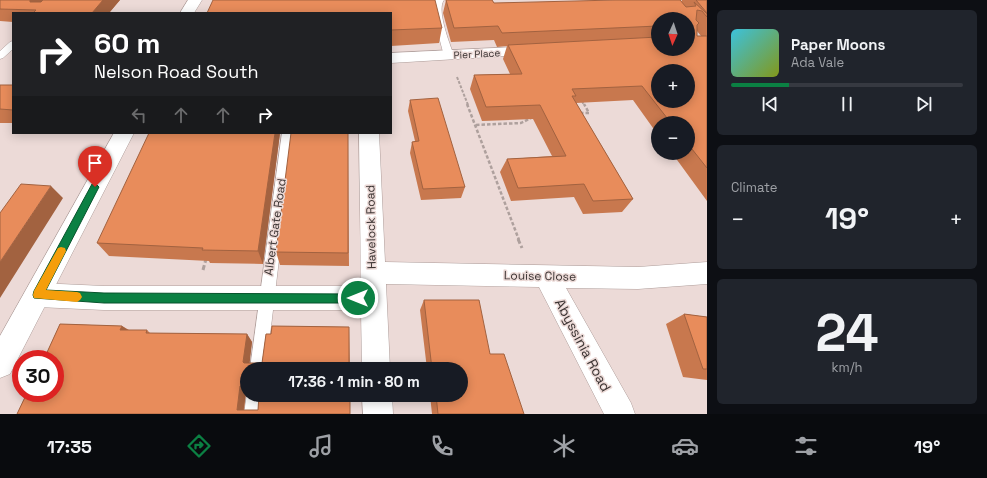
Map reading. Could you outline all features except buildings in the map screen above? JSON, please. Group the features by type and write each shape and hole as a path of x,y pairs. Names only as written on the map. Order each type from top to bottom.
{"street":[{"path":"189,12 195,0"},
{"name":"Pier Place","path":"392,58 551,51"},
{"path":"0,364 123,134"},
{"name":"Havelock Road","path":"369,134 376,362"},
{"name":"Louise Close","path":"372,273 638,278 707,273"},
{"name":"Abyssinia Road","path":"540,276 620,414"},
{"path":"38,295 104,298 373,298"},
{"path":"377,402 378,414"}],"lane":[{"path":"440,0 438,2 438,18 449,56"},
{"path":"0,56 12,45"},
{"name":"Albert Gate Road","path":"259,362 288,134"},
{"path":"253,414 254,402"}],"path":[{"path":"449,56 476,125 540,276"},
{"path":"575,113 589,113 581,100"},
{"path":"476,125 521,123 534,117"},
{"path":"194,298 207,257"}],"slow traffic":[{"path":"61,251 38,295 77,297"}],"route":[{"path":"95,187 38,295 104,298 358,298"}]}
